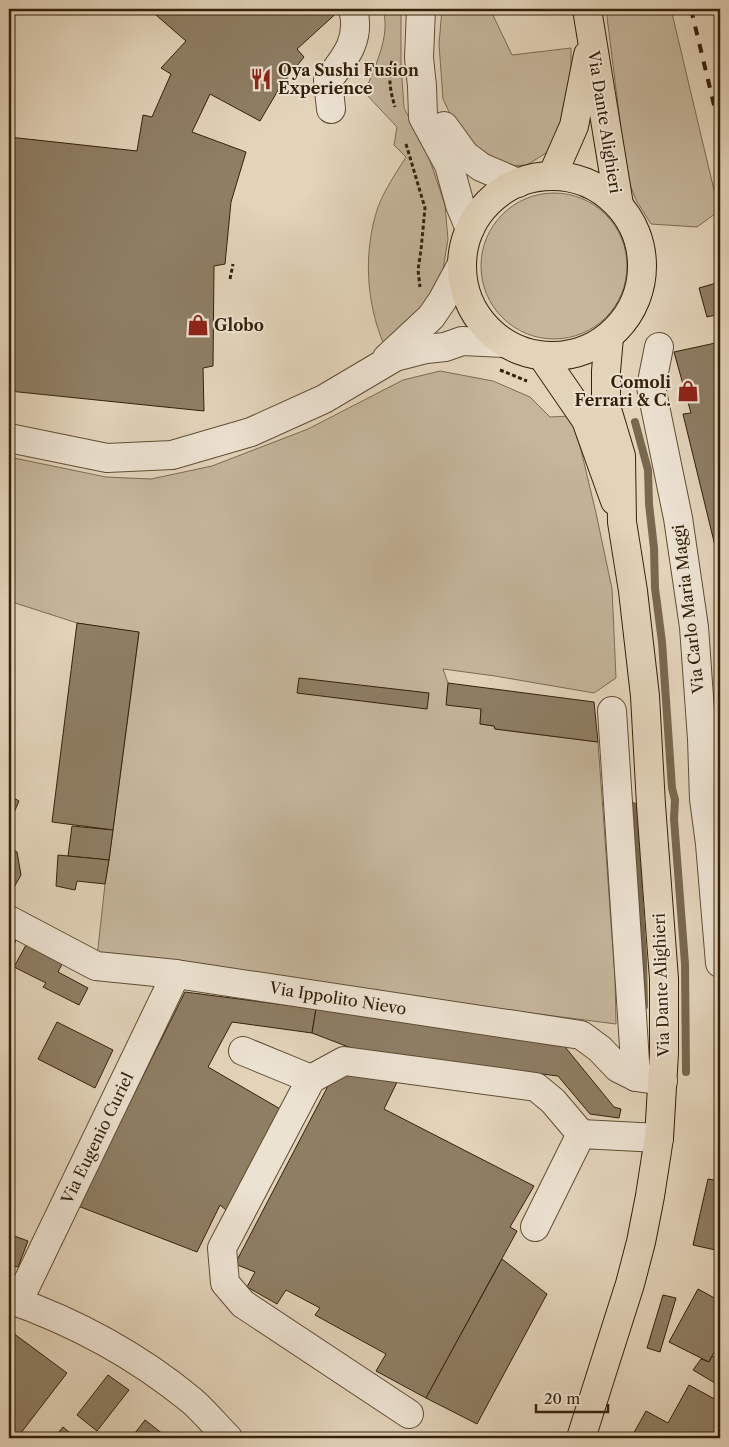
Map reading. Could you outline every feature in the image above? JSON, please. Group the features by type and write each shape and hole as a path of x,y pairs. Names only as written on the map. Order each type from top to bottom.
{"main road":[{"name":"Via Dante Alighieri","path":"587,9 619,205"},
{"name":"Via Dante Alighieri","path":"552,176 574,126 591,39"},
{"path":"552,176 577,179 600,189 619,205 633,225 636,233 641,248 643,273 638,297 626,319 609,337 588,349 566,356 542,356 522,352 504,343 481,322 466,295 462,264 464,246 470,229 482,210 498,194 534,177 552,176"},
{"name":"Via Dante Alighieri","path":"581,1438 630,1284 642,1233 659,1138 664,1053 664,979 645,696 633,591 622,522 621,456 606,406 609,337"},
{"name":"Via Dante Alighieri","path":"542,356 586,420 622,522"}],"street":[{"path":"331,109 328,80 346,56 354,37 356,20 353,9"},
{"path":"421,9 419,58 423,117 449,165 460,205 470,229"},
{"path":"422,86 443,125 465,155 481,167 518,183"},
{"path":"372,372 431,316 442,301 462,264"},
{"path":"9,438 107,458 172,455 251,432 324,399 395,358 426,349 445,347 462,341 504,343"},
{"name":"Via Carlo Maria Maggi","path":"659,347 651,387 678,518 694,627 709,686 702,739 704,799 715,844 719,948"},
{"path":"612,711 636,1077"},
{"name":"Via Ippolito Nievo","path":"9,920 96,966 176,974 581,1035 600,1048 618,1068 636,1077 663,1081"},
{"name":"Via Eugenio Curiel","path":"14,1300 176,974"},
{"path":"243,1051 311,1079"},
{"path":"409,1414 243,1304 225,1283 222,1248 311,1079 344,1061 536,1087 553,1101 581,1134 659,1138"},
{"path":"535,1227 581,1134"},
{"path":"14,1300 86,1330 134,1358 192,1401 228,1438"}],"path":[{"path":"394,54 389,77 391,95 398,114"},
{"path":"406,142 425,208 418,270 421,292 431,316"},
{"path":"230,279 232,264"}],"shaded area":[{"path":"383,9 401,9 401,64 404,108 427,152 445,205 448,239 442,276 431,299 384,345 373,312 370,294 370,242 378,207 406,157 394,145 397,127 365,93 383,41 385,20"},
{"path":"442,9 490,9 512,55 571,48 571,88 563,127 546,153 527,165 502,166 459,133 443,99 439,44"},
{"path":"606,9 671,9 719,211 697,227 651,224 636,200 627,177"},
{"path":"554,193 568,194 582,199 595,205 606,214 615,225 621,238 626,252 626,280 621,294 615,307 606,318 595,327 582,333 568,338 554,339 540,338 526,333 513,327 502,318 493,307 487,294 482,280 481,266 482,252 487,238 493,225 502,214 513,205 526,199 540,194"},
{"path":"440,371 493,381 530,397 550,417 570,416 581,450 612,589 616,678 594,693 443,669 448,683 481,709 480,724 494,726 495,729 598,742 615,978 616,1024 97,957 139,633 77,623 9,601 9,457 106,477 151,479 212,466 308,429 403,380"}],"building":[{"path":"149,9 341,9 297,49 304,57 280,87 260,121 210,94 192,132 246,152 231,202 225,264 214,266 213,366 203,368 204,411 9,391 9,137 137,151 143,115 152,117 171,74 161,68 186,41"},
{"path":"720,282 720,314 707,317 699,288"},
{"path":"720,342 720,554 717,554 683,414 691,413 674,352"},
{"path":"77,623 139,632 113,830 52,822"},
{"path":"299,678 429,693 427,709 297,693"},
{"path":"448,683 594,702 598,742 495,729 494,726 480,724 481,709 446,705"},
{"path":"9,795 19,801 9,824"},
{"path":"72,826 113,830 109,860 68,856"},
{"path":"9,847 17,852 21,875 9,896"},
{"path":"58,855 109,860 105,884 77,881 75,890 56,886"},
{"path":"9,934 17,938 9,956"},
{"path":"26,945 62,964 58,972 88,988 79,1005 43,987 46,983 14,967"},
{"path":"185,992 316,1009 312,1033 232,1022 208,1067 282,1110 226,1210 220,1205 197,1252 78,1206"},
{"path":"316,1009 561,1042 614,1107 621,1109 619,1118 590,1114 558,1076 359,1051 312,1033"},
{"path":"57,1022 113,1050 95,1088 38,1059"},
{"path":"352,1070 399,1078 384,1109 534,1186 510,1227 517,1231 426,1398 376,1371 386,1354 315,1315 320,1308 286,1290 277,1304 247,1287 255,1272 235,1264 328,1086 335,1077"},
{"path":"708,1179 720,1181 720,1251 693,1245"},
{"path":"9,1234 28,1241 18,1267 14,1266 9,1279"},
{"path":"502,1259 547,1294 477,1424 426,1398"},
{"path":"698,1289 720,1301 720,1340 709,1362 669,1342"},
{"path":"663,1295 676,1298 660,1352 647,1348"},
{"path":"9,1330 67,1373 17,1438 9,1438"},
{"path":"712,1356 720,1361 720,1386 693,1370 701,1359 709,1362"},
{"path":"108,1375 129,1390 97,1431 77,1415"},
{"path":"689,1385 720,1402 720,1438 631,1438 646,1411 668,1423"},
{"path":"145,1420 168,1438 131,1438"},
{"path":"63,1427 75,1437 75,1438 54,1438"}],"waterway":[{"path":"635,422 648,470 655,588 662,642 672,788 675,800 674,819 685,964 686,1072"},
{"path":"633,806 643,958 644,1006"}],"railway":[{"path":"691,9 720,130"}],"place":[{"name":"Oya Sushi Fusion Experience","path":"261,79"},
{"name":"Globo","path":"198,325"},
{"name":"Comoli Ferrari & C.","path":"688,391"}]}
